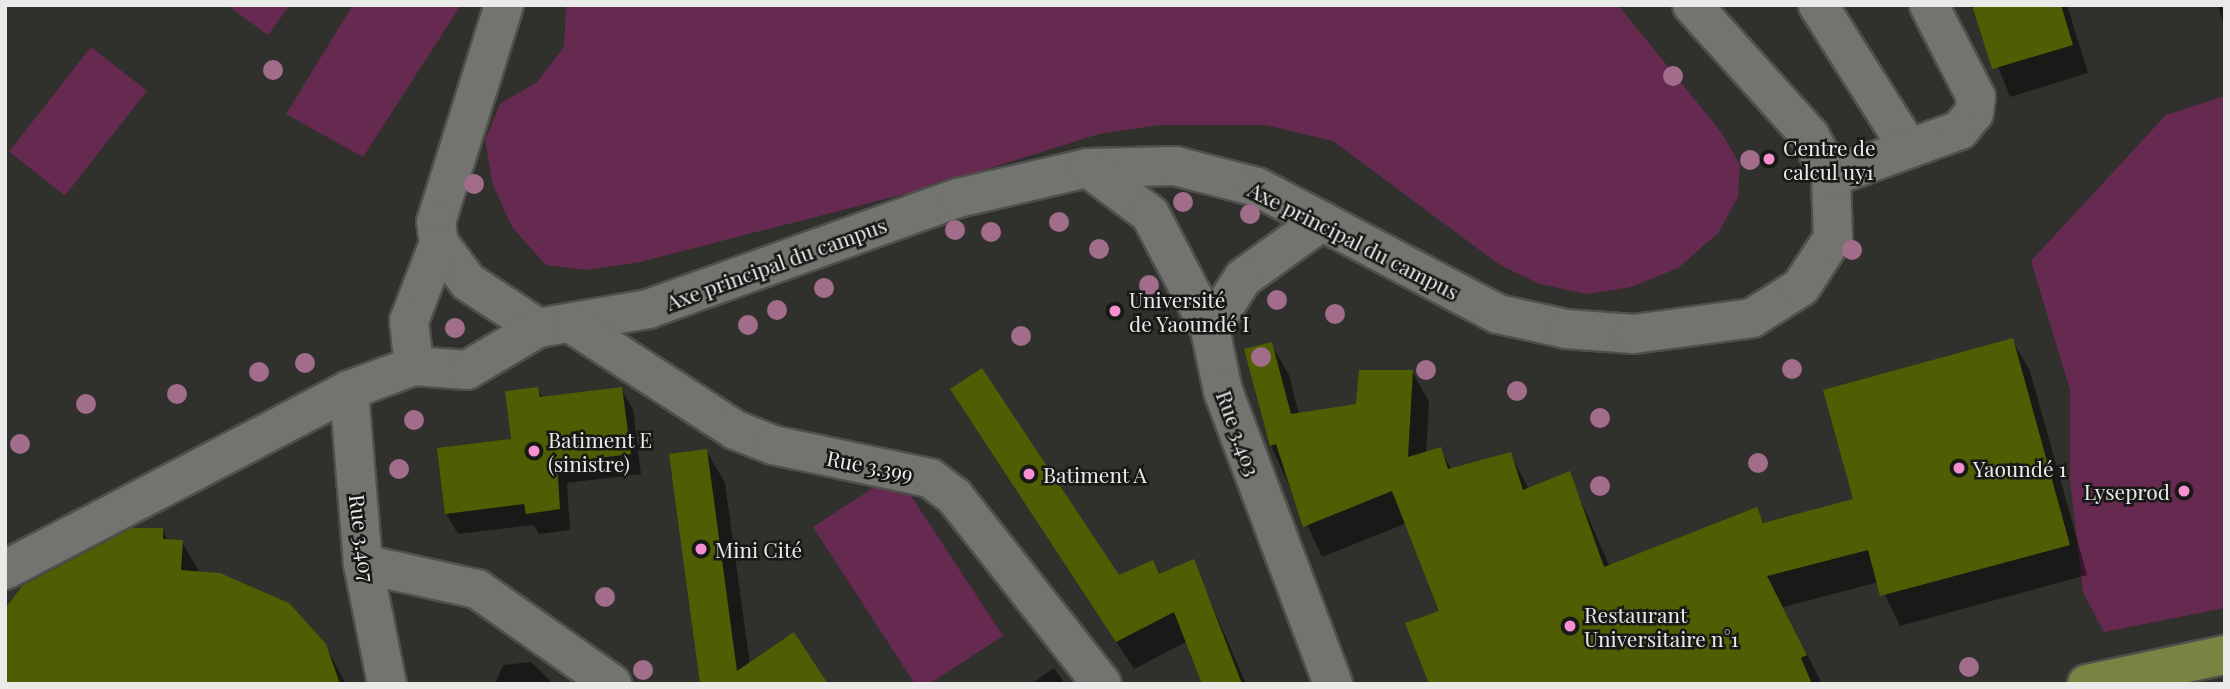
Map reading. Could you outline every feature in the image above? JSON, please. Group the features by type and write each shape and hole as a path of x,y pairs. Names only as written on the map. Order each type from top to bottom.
{"main road":[{"path":"2087,684 2225,655"}],"street":[{"path":"504,5 436,222 439,243 468,282 557,327"},
{"name":"Axe principal du campus","path":"557,327 648,309 958,198 1088,168 1216,173 1322,221 1498,314 1566,329 1634,334 1752,318 1801,287 1833,238 1831,177 1810,136 1692,5"},
{"path":"1818,5 1909,149"},
{"path":"1831,177 1960,130 1975,113 1976,97 1928,5"},
{"name":"Rue 3.403","path":"1088,168 1150,214 1210,329 1223,391 1334,684"},
{"path":"1210,329 1243,278 1322,221"},
{"path":"414,366 409,321 439,243"},
{"path":"5,570 349,390 414,366 467,370 557,327"},
{"name":"Rue 3.399","path":"557,327 736,430 773,445 930,478 954,496 1102,684"},
{"name":"Rue 3.407","path":"349,390 363,564 387,684"},
{"path":"363,564 477,589 612,684"}],"shaded area":[{"path":"227,5 290,5 268,35"},
{"path":"353,5 461,5 363,157 286,114"},
{"path":"566,5 1618,5 1721,132 1740,165 1738,197 1718,233 1678,268 1631,287 1587,294 1540,284 1500,265 1333,141 1266,125 1159,125 1099,134 920,190 640,262 587,270 546,265 512,227 493,185 485,140 500,104 537,82 564,47"},
{"path":"91,47 147,91 65,196 9,152"},
{"path":"2225,96 2225,608 2104,632 2083,592 2070,480 2070,390 2031,261 2166,115"},
{"path":"896,473 1003,636 929,684 915,684 813,527"}],"building":[{"path":"1972,5 2061,5 2073,45 1992,69"},
{"path":"2013,338 2070,545 1880,596 1868,550 1767,576 1807,655 1801,658 1812,684 1429,684 1405,623 1439,611 1392,491 1303,527 1276,444 1270,446 1244,349 1272,342 1291,414 1356,404 1359,370 1413,370 1408,457 1441,447 1448,469 1511,452 1523,490 1570,471 1604,567 1757,507 1763,523 1853,499 1823,390"},
{"name":"Batiment A","path":"982,368 1119,575 1153,560 1159,574 1194,559 1242,684 1202,684 1174,612 1116,642 950,389"},
{"name":"Batiment E (sinistre)","path":"538,387 540,397 622,387 631,454 557,463 560,509 526,514 524,504 445,514 437,448 511,439 505,391"},
{"name":"Mini Cité","path":"707,449 737,671 794,632 828,684 700,684 669,454"},
{"path":"132,528 163,528 163,539 183,540 181,570 220,573 289,603 326,644 340,684 5,684 5,609 22,586"}],"place":[{"name":"Centre de calcul uy1","path":"1769,159"},
{"name":"Université de Yaoundé I","path":"1115,311"},
{"name":"Batiment E (sinistre)","path":"534,451"},
{"name":"Yaoundé 1","path":"1959,468"},
{"name":"Batiment A","path":"1029,474"},
{"name":"Lyseprod","path":"2184,491"},
{"name":"Mini Cité","path":"701,549"},
{"name":"Restaurant Universitaire n°1","path":"1570,626"}]}
